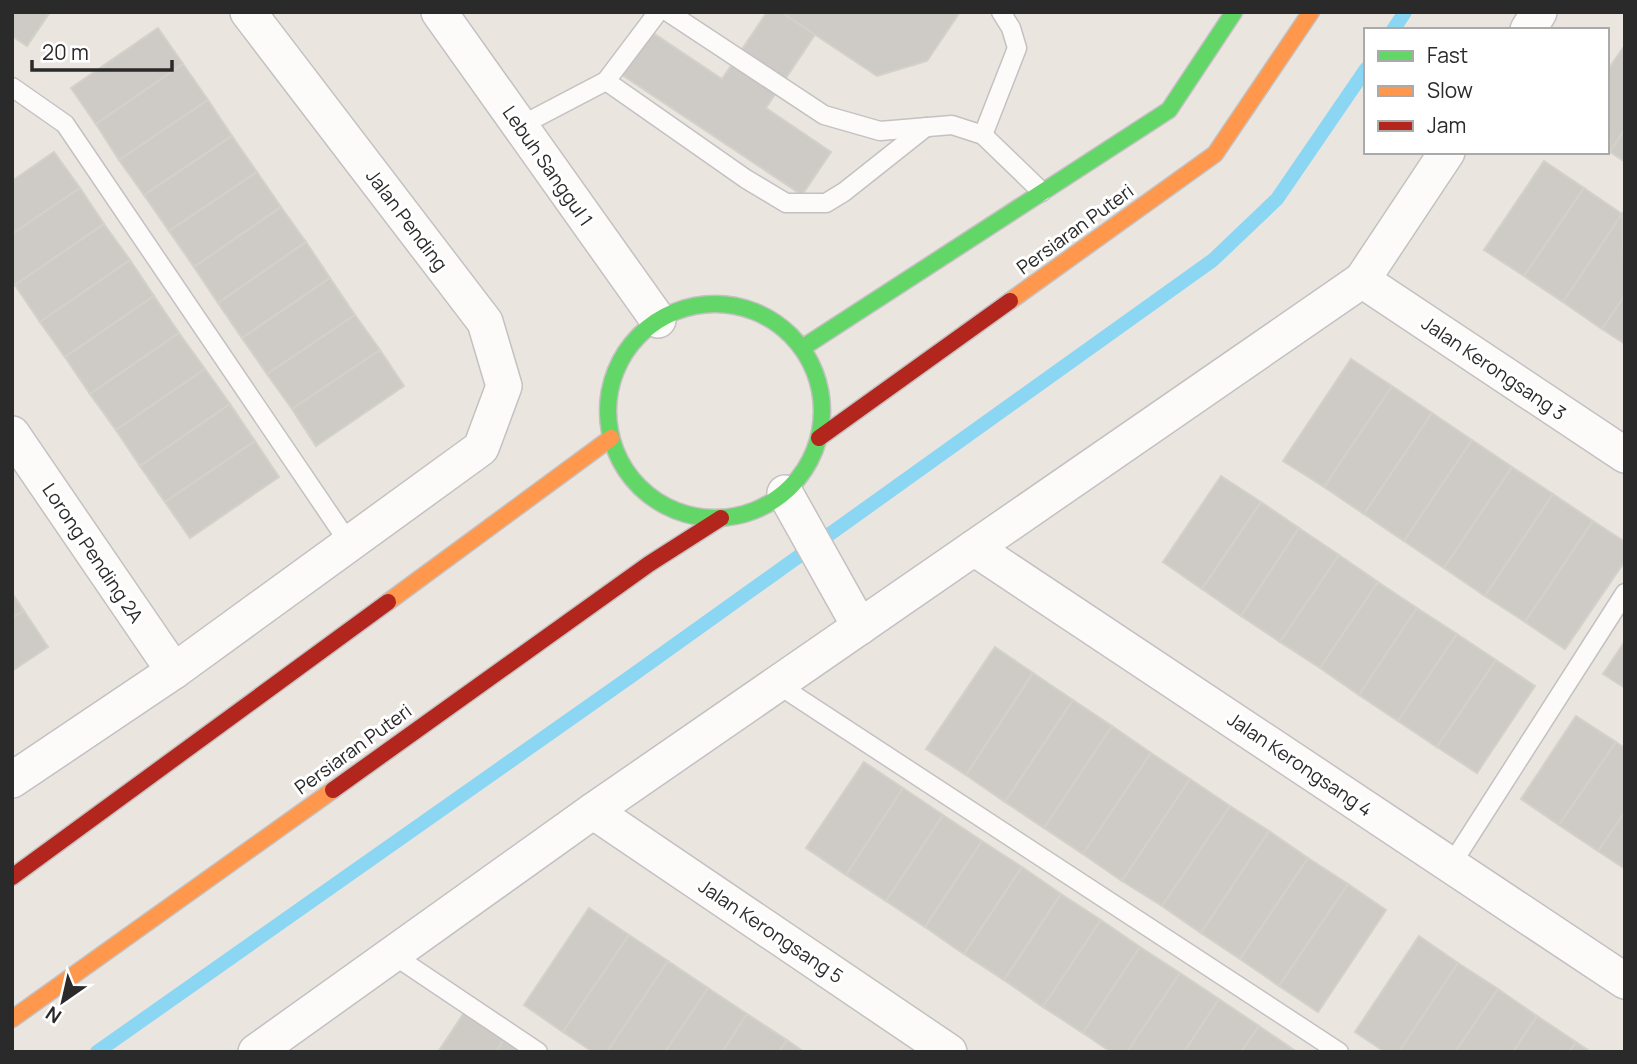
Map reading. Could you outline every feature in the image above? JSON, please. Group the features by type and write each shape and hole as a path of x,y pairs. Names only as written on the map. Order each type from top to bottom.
{"street":[{"name":"Jalan Pending","path":"248,12 485,322 504,386 481,447 349,543"},
{"name":"Lebuh Sanggul 1","path":"439,12 658,320"},
{"path":"802,348 1169,110 1234,12"},
{"name":"Persiaran Puteri","path":"819,438 1215,154 1311,12"},
{"path":"1529,28 1539,12"},
{"path":"256,1052 593,811 1362,280 1446,154"},
{"name":"Jalan Kerongsang 3","path":"1362,280 1625,455"},
{"path":"719,303 760,315 779,325 802,348 817,376 822,407 819,438 807,468 785,493 755,511 721,518 685,514 652,498 627,471 611,438 608,411 611,385 621,359 637,337 658,320 688,307 719,303"},
{"name":"Lorong Pending 2A","path":"12,434 174,671"},
{"path":"12,877 611,438"},
{"path":"785,493 860,627"},
{"name":"Persiaran Puteri","path":"12,1019 649,564 721,518"},
{"path":"12,780 174,671 349,543"},
{"name":"Jalan Kerongsang 4","path":"974,548 1625,981"},
{"name":"Jalan Kerongsang 5","path":"593,811 949,1052"}],"lane":[{"path":"520,126 606,81 658,12"},
{"path":"668,12 824,115 880,131 952,125 983,135 1042,192"},
{"path":"983,135 1017,48 1011,29 1000,12"},
{"path":"606,81 746,179 786,203 826,203 844,192 926,127"},
{"path":"12,87 65,124 349,543"},
{"path":"1451,865 1625,593"},
{"path":"777,684 1339,1052"},
{"path":"392,954 538,1052"}],"building":[{"path":"12,12 50,12 27,46 12,36"},
{"path":"767,12 804,12 822,24 766,108 831,152 802,195 622,75 650,31 722,79"},
{"path":"781,12 960,12 927,61 877,76"},
{"path":"158,28 183,64 96,124 71,88"},
{"path":"1625,45 1625,129 1610,152 1609,125 1609,68"},
{"path":"183,64 208,100 119,160 96,124"},
{"path":"208,100 232,136 144,195 119,160"},
{"path":"1625,129 1625,162 1610,152"},
{"path":"232,136 257,172 169,231 144,195"},
{"path":"54,152 80,188 12,234 12,181"},
{"path":"1544,161 1584,188 1524,276 1484,250"},
{"path":"257,172 281,207 194,267 169,231"},
{"path":"80,188 104,224 15,285 12,281 12,234"},
{"path":"1584,188 1622,214 1563,302 1524,276"},
{"path":"281,207 306,242 218,303 194,267"},
{"path":"1622,214 1625,295 1602,329 1563,302"},
{"path":"104,224 130,260 40,322 15,285"},
{"path":"306,242 330,278 242,338 218,303"},
{"path":"130,260 154,296 65,357 40,322"},
{"path":"330,278 355,315 267,374 242,338"},
{"path":"1625,295 1625,344 1602,329"},
{"path":"154,296 179,333 90,394 65,357"},
{"path":"355,315 380,350 292,409 267,374"},
{"path":"179,333 205,369 116,430 90,394"},
{"path":"380,350 404,386 316,446 292,409"},
{"path":"1351,359 1392,386 1324,487 1283,461"},
{"path":"205,369 230,404 140,466 116,430"},
{"path":"1392,386 1432,413 1364,514 1324,487"},
{"path":"230,404 255,441 165,502 140,466"},
{"path":"1432,413 1472,440 1404,541 1364,514"},
{"path":"1472,440 1512,467 1444,568 1404,541"},
{"path":"255,441 279,477 190,538 165,502"},
{"path":"1512,467 1553,494 1485,596 1444,568"},
{"path":"1221,476 1261,502 1202,589 1163,562"},
{"path":"1553,494 1593,521 1525,622 1485,596"},
{"path":"1261,502 1299,528 1241,616 1202,589"},
{"path":"1593,521 1625,542 1625,561 1565,649 1525,622"},
{"path":"1299,528 1339,555 1280,642 1241,616"},
{"path":"1339,555 1378,582 1320,668 1280,642"},
{"path":"1378,582 1417,608 1359,695 1320,668"},
{"path":"12,593 24,611 12,618"},
{"path":"1417,608 1457,634 1398,721 1359,695"},
{"path":"24,611 48,647 12,671 12,618"},
{"path":"1457,634 1496,660 1437,747 1398,721"},
{"path":"1625,641 1625,688 1603,674"},
{"path":"995,647 1033,673 966,775 926,749"},
{"path":"1496,660 1535,686 1477,773 1437,747"},
{"path":"1033,673 1073,700 1005,802 966,775"},
{"path":"1073,700 1112,726 1044,828 1005,802"},
{"path":"1576,716 1616,742 1559,825 1521,799"},
{"path":"1112,726 1151,753 1083,854 1044,828"},
{"path":"1616,742 1625,748 1625,812 1598,851 1559,825"},
{"path":"1151,753 1190,779 1122,881 1083,854"},
{"path":"864,762 903,788 846,875 806,848"},
{"path":"1190,779 1230,806 1162,906 1122,881"},
{"path":"903,788 943,815 886,901 846,875"},
{"path":"1230,806 1269,831 1201,933 1162,906"},
{"path":"1625,812 1625,869 1598,851"},
{"path":"943,815 982,841 925,927 886,901"},
{"path":"1269,831 1308,858 1240,959 1201,933"},
{"path":"982,841 1022,867 964,954 925,927"},
{"path":"1308,858 1348,884 1279,986 1240,959"},
{"path":"1022,867 1061,894 1004,980 964,954"},
{"path":"1348,884 1386,910 1318,1012 1279,986"},
{"path":"1061,894 1101,920 1043,1007 1004,980"},
{"path":"589,908 629,935 563,1032 524,1005"},
{"path":"1101,920 1140,947 1083,1033 1043,1007"},
{"path":"629,935 668,961 607,1052 593,1052 563,1032"},
{"path":"1419,936 1458,963 1399,1052 1385,1052 1355,1032"},
{"path":"1140,947 1180,973 1127,1052 1111,1052 1083,1033"},
{"path":"668,961 708,988 665,1052 607,1052"},
{"path":"1458,963 1498,989 1455,1052 1399,1052"},
{"path":"1180,973 1219,999 1184,1052 1127,1052"},
{"path":"708,988 747,1014 722,1052 665,1052"},
{"path":"1498,989 1537,1016 1513,1052 1455,1052"},
{"path":"1219,999 1259,1026 1241,1052 1184,1052"},
{"path":"464,1013 504,1039 496,1052 438,1052"},
{"path":"747,1014 787,1040 779,1052 722,1052"},
{"path":"1537,1016 1576,1042 1569,1052 1513,1052"},
{"path":"1259,1026 1297,1052 1241,1052"},
{"path":"504,1039 522,1052 496,1052"},
{"path":"787,1040 804,1052 779,1052"},
{"path":"1576,1042 1591,1052 1569,1052"}],"waterway":[{"path":"1394,28 1405,12"},
{"path":"97,1052 630,677 1213,260 1277,199 1364,72"}],"traffic: fast":[{"path":"802,348 1169,110 1234,12"},
{"path":"715,304 756,313 774,322 790,336 804,352 813,370 822,411 813,452 804,470 790,486 774,500 756,509 715,518 674,509 656,500 640,486 626,470 617,452 608,411 617,370 626,352 640,336 656,322 674,313 715,304"}],"traffic: slow":[{"path":"1010,301 1215,154 1311,12"},
{"path":"388,602 611,438"},
{"path":"12,1019 333,790"}],"traffic: jam":[{"path":"819,438 1010,301"},
{"path":"333,790 649,564 721,518"},
{"path":"12,877 388,602"}]}
